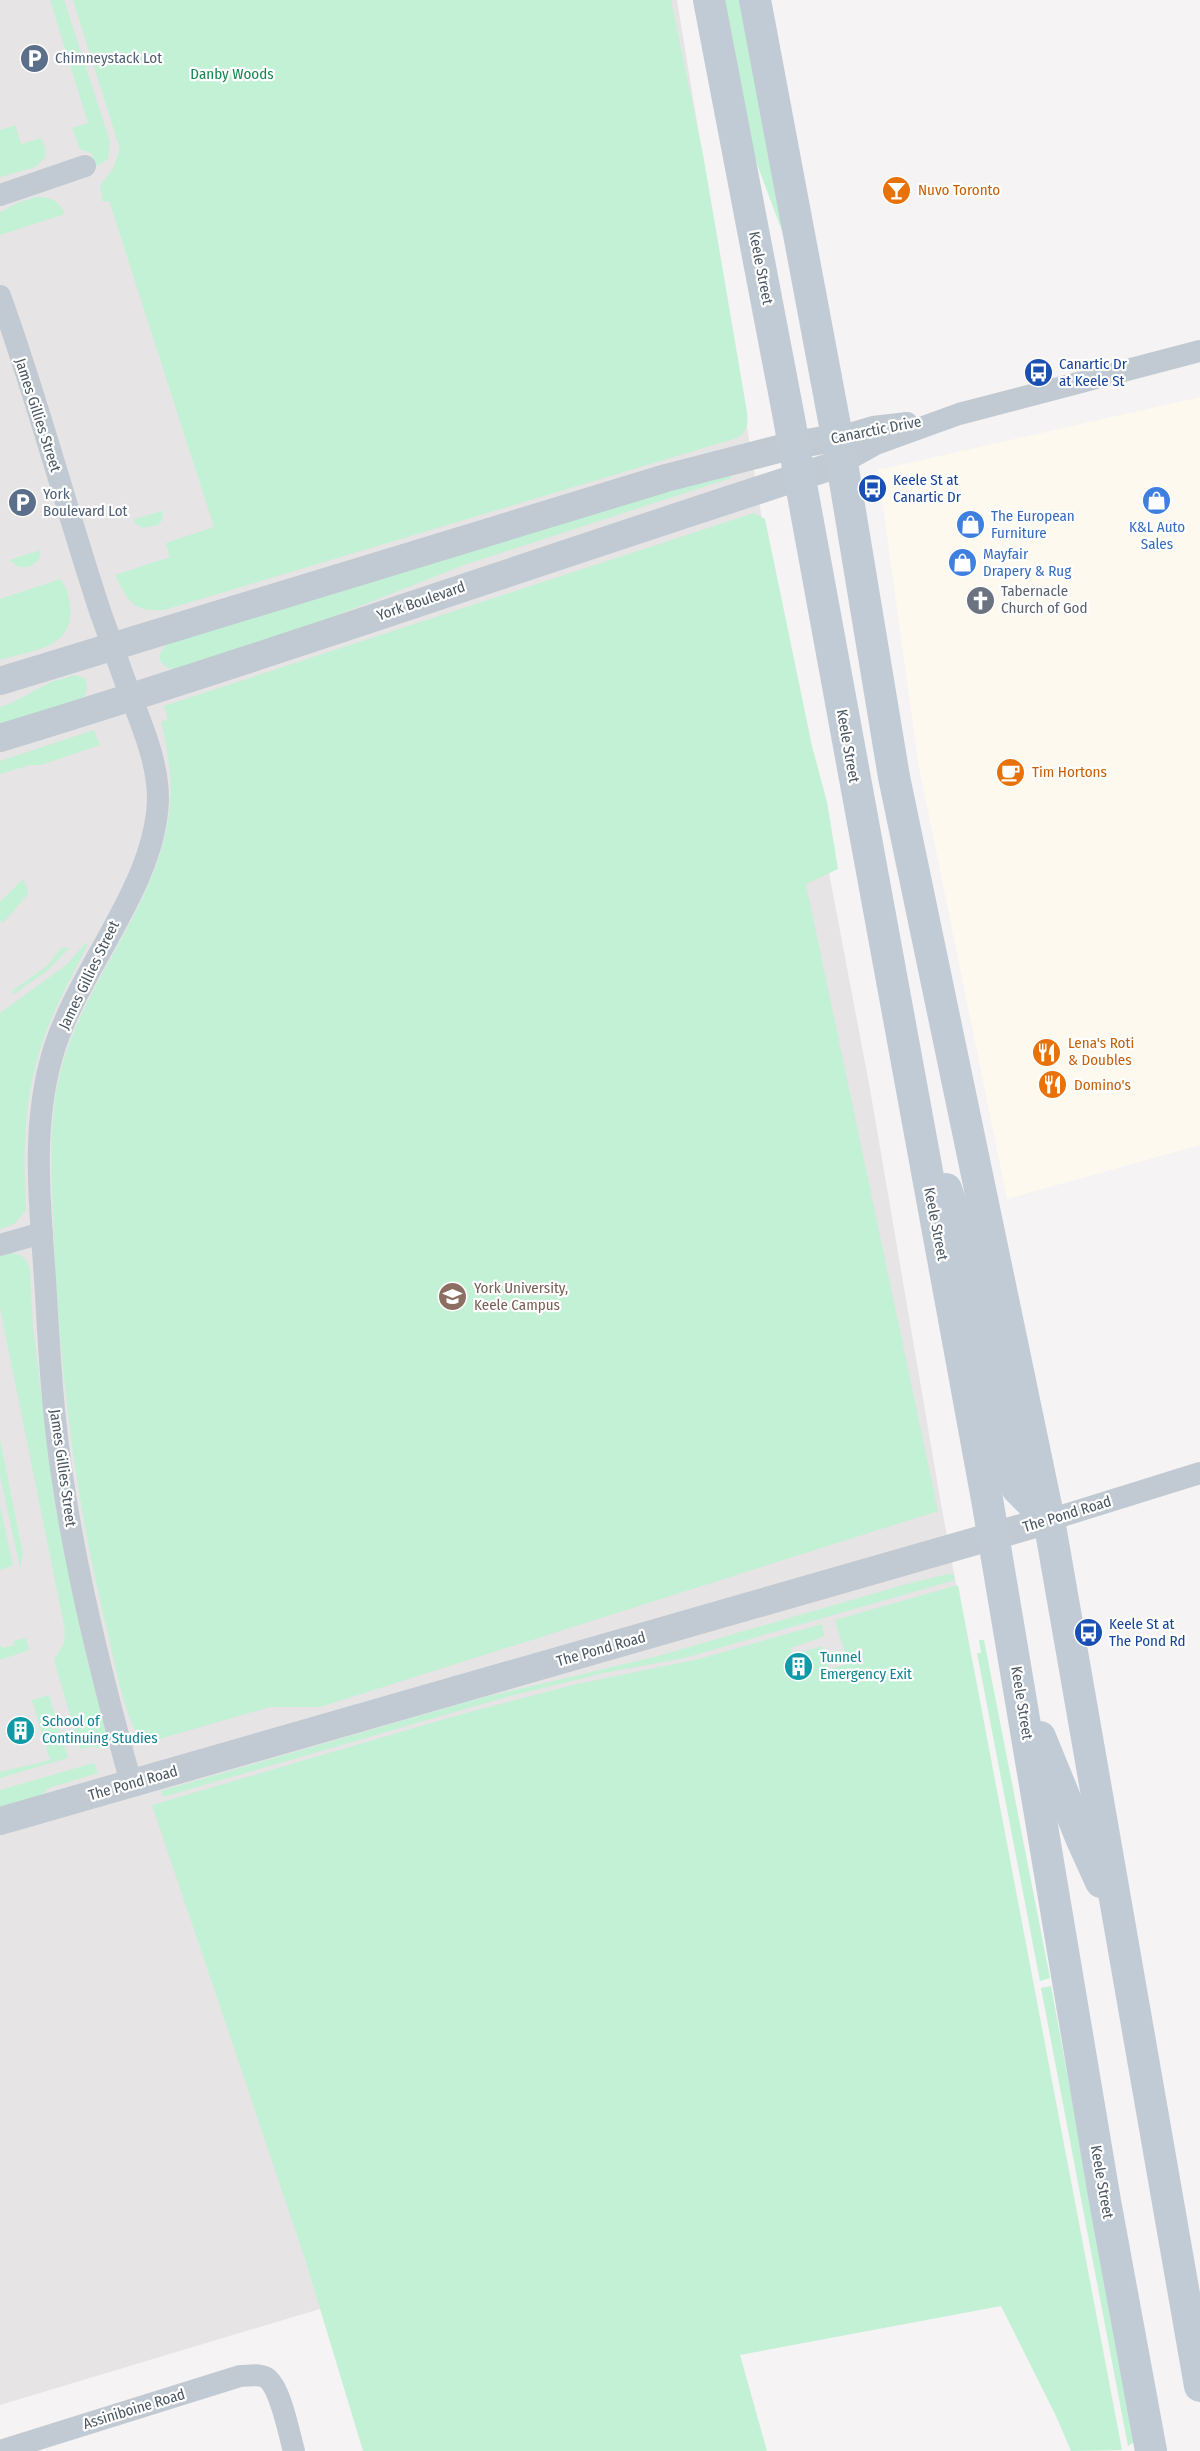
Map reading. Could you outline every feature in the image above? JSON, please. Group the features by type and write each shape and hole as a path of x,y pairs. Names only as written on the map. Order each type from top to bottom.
{"main road":[{"name":"Keele Street","path":"709,0 794,445 993,1536 1105,2201 1151,2451"},
{"path":"756,0 839,450 894,777 1049,1520 1200,2386"},
{"path":"912,1095 962,1234 983,1308 1017,1488 1049,1520"},
{"path":"993,1536 1010,1568 1040,1736 1082,1840 1119,1920"}],"street":[{"path":"0,195 85,166"},
{"name":"James Gillies Street","path":"0,296 112,646 150,750 158,798 155,825 138,876 74,1000 52,1055 41,1109 39,1133 38,1184 55,1420 74,1544 131,1783"},
{"name":"Canarctic Drive","path":"794,445 839,450 876,444 958,414 1200,351"},
{"path":"0,681 666,478 794,445"},
{"name":"York Boulevard","path":"0,738 132,698 623,533 799,477 839,450"},
{"path":"0,1245 42,1233"},
{"name":"The Pond Road","path":"0,1821 1049,1520 1200,1473"},
{"name":"Assiniboine Road","path":"0,2451 240,2376 257,2375 268,2379 281,2406 294,2451"}],"shaded area":[{"name":"York University, Keele Campus","path":"0,0 677,0 763,525 870,1089 941,1504 1057,2121 566,2235 0,2405"},
{"path":"1200,397 1200,1145 1007,1199 918,762 878,470"}],"green space":[{"path":"50,0 64,0 110,142 108,159 95,167 92,154 80,149 72,128 88,123"},
{"name":"Danby Woods","path":"73,0 671,0 703,154 747,412 745,430 737,438 164,610 138,607 128,598 115,575 170,557 166,543 214,527 109,201 103,202 100,186 113,169 120,149"},
{"path":"720,0 744,0 786,230 782,231 748,140"},
{"path":"15,125 21,144 41,138 45,147 45,158 35,167 0,177 0,130"},
{"path":"35,197 53,200 60,205 65,214 0,235 0,213 13,205"},
{"path":"729,473 731,478 464,565 322,621 177,669 166,666 160,660 161,651 169,643"},
{"path":"163,511 162,520 158,525 142,528 135,523 134,519"},
{"path":"754,513 765,519 812,746 827,802 838,869 806,884 938,1511 320,1707 270,1707 142,1744 130,1719 118,1679 87,1539 71,1440 60,1340 54,1239 52,1126 58,1081 75,1030 134,916 159,858 167,827 171,788 169,761 161,722 168,719 164,706"},
{"path":"41,550 39,560 29,567 19,567 9,560"},
{"path":"60,579 66,588 70,605 70,620 66,631 58,639 38,650 0,660 0,599"},
{"path":"75,675 84,678 86,684 87,689 82,699 0,726 0,707 51,682"},
{"path":"94,730 100,745 41,765 30,765 0,774 0,761"},
{"path":"23,879 28,890 27,895 3,923 0,920 0,902"},
{"path":"86,943 88,944 50,1022 38,1055 30,1089 26,1123 26,1210 14,1224 0,1229 0,1013 65,966"},
{"path":"62,947 69,948 48,970 14,994 12,991 48,965"},
{"path":"11,1253 20,1255 26,1260 30,1269 33,1327 54,1499 87,1660 110,1745 96,1748 95,1746 80,1749 54,1660 64,1644 65,1630 0,1308 0,1256"},
{"path":"0,1439 23,1554 20,1568 0,1476"},
{"path":"0,1506 13,1565 1,1570 0,1567"},
{"path":"948,1574 954,1575 955,1580 684,1658 604,1673 510,1696 163,1797 161,1791 477,1699 658,1656"},
{"path":"958,1585 1122,2450 1071,2451 1001,2306 740,2355 767,2451 363,2451 305,2259 152,1805 455,1716 577,1684 699,1659 822,1624 824,1634 822,1637 791,1648 793,1654 790,1656 796,1674 804,1681 806,1669 802,1652 822,1646 829,1669 848,1664 835,1620"},
{"path":"26,1638 29,1650 0,1660 0,1645 3,1648 14,1645 14,1641"},
{"path":"979,1640 984,1640 1050,1978 1040,1981 977,1653 981,1653"},
{"path":"49,1695 68,1758 0,1778 0,1772 50,1760 32,1700"},
{"path":"94,1763 98,1773 49,1788 35,1801 0,1811 0,1790"},
{"path":"1051,1986 1135,2441 1128,2446 1041,1988"}],"place":[{"name":"Chimneystack Lot","path":"34,58"},
{"name":"Nuvo Toronto","path":"897,190"},
{"name":"Canartic Dr at Keele St","path":"1038,373"},
{"name":"Keele St at Canartic Dr","path":"872,489"},
{"name":"K&L Auto Sales","path":"1157,500"},
{"name":"York Boulevard Lot","path":"22,503"},
{"name":"The European Furniture","path":"970,525"},
{"name":"Mayfair Drapery & Rug","path":"962,563"},
{"name":"Tabernacle Church of God","path":"980,600"},
{"name":"Tim Hortons","path":"1011,772"},
{"name":"Lena's Roti & Doubles","path":"1047,1052"},
{"name":"Domino's","path":"1053,1085"},
{"name":"York University, Keele Campus","path":"453,1297"},
{"name":"Keele St at The Pond Rd","path":"1088,1633"},
{"name":"Tunnel Emergency Exit","path":"799,1666"},
{"name":"School of Continuing Studies","path":"21,1730"}]}
